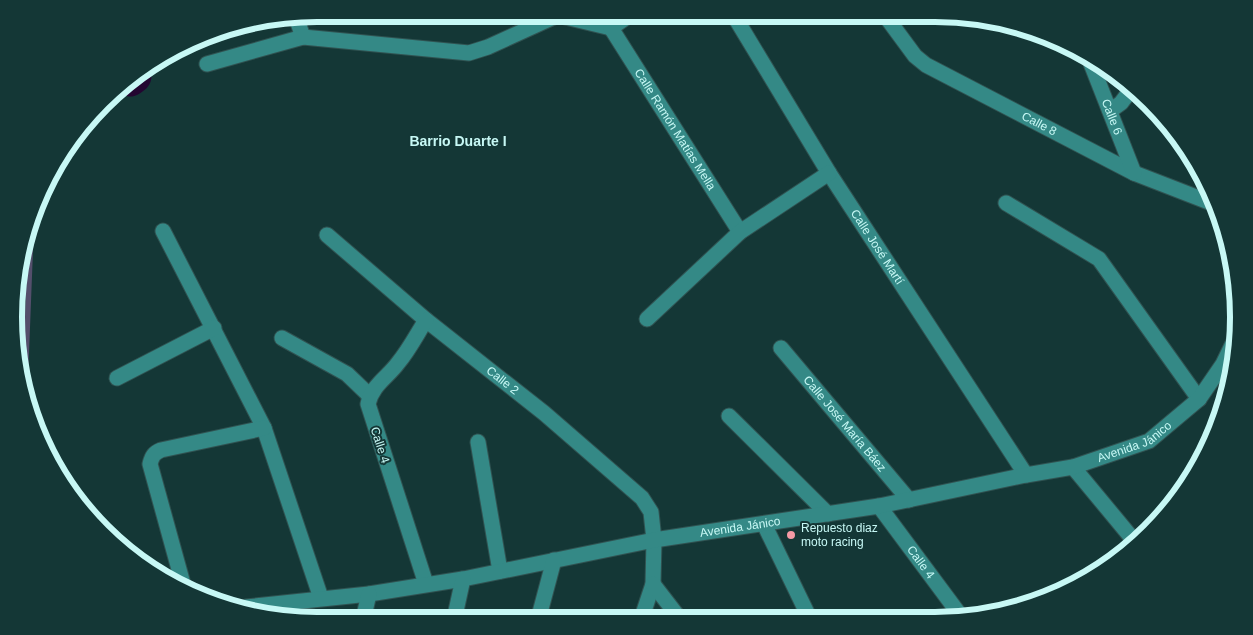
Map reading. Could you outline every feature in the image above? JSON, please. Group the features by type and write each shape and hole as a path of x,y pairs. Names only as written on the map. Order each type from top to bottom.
{"street":[{"path":"207,64 303,37 469,53 488,47 540,22"},
{"path":"585,22 611,28 620,22"},
{"name":"Calle José Martí","path":"738,22 828,173 1026,475"},
{"name":"Calle 8","path":"890,22 915,56 926,65 1134,173 1206,201"},
{"path":"298,23 303,37"},
{"name":"Calle Ramón Matías Mella","path":"611,28 740,232"},
{"name":"Calle 6","path":"1093,68 1134,173"},
{"path":"1110,111 1122,103 1128,94"},
{"path":"647,319 740,232 828,173"},
{"path":"1006,203 1099,259 1200,399"},
{"path":"164,231 264,428 321,598"},
{"name":"Calle 2","path":"327,235 426,320 544,413 642,498 651,512 654,540 653,584 644,612"},
{"path":"282,338 347,374 370,396 378,384 397,365 426,320"},
{"path":"116,378 214,328"},
{"name":"Calle José María Báez","path":"781,348 909,500"},
{"name":"Avenida Jánico","path":"256,606 370,594 464,579 654,540 879,506 1073,467 1149,442 1200,399 1228,353"},
{"name":"Calle 4","path":"370,396 368,404 370,412 426,584"},
{"path":"729,416 828,514"},
{"path":"182,579 150,464 151,457 155,452 161,450 264,428"},
{"path":"478,442 500,572"},
{"path":"1073,467 1132,538"},
{"name":"Calle 4","path":"879,506 958,612"},
{"path":"764,524 807,612"},
{"path":"540,612 554,560"},
{"path":"456,612 464,579"},
{"path":"653,584 674,612"},
{"path":"365,612 370,594"}],"waterway":[{"path":"26,362 30,252"}],"place":[{"name":"Repuesto diaz moto racing","path":"791,535"}],"district":[{"name":"Barrio Duarte I","path":"458,141"}]}
